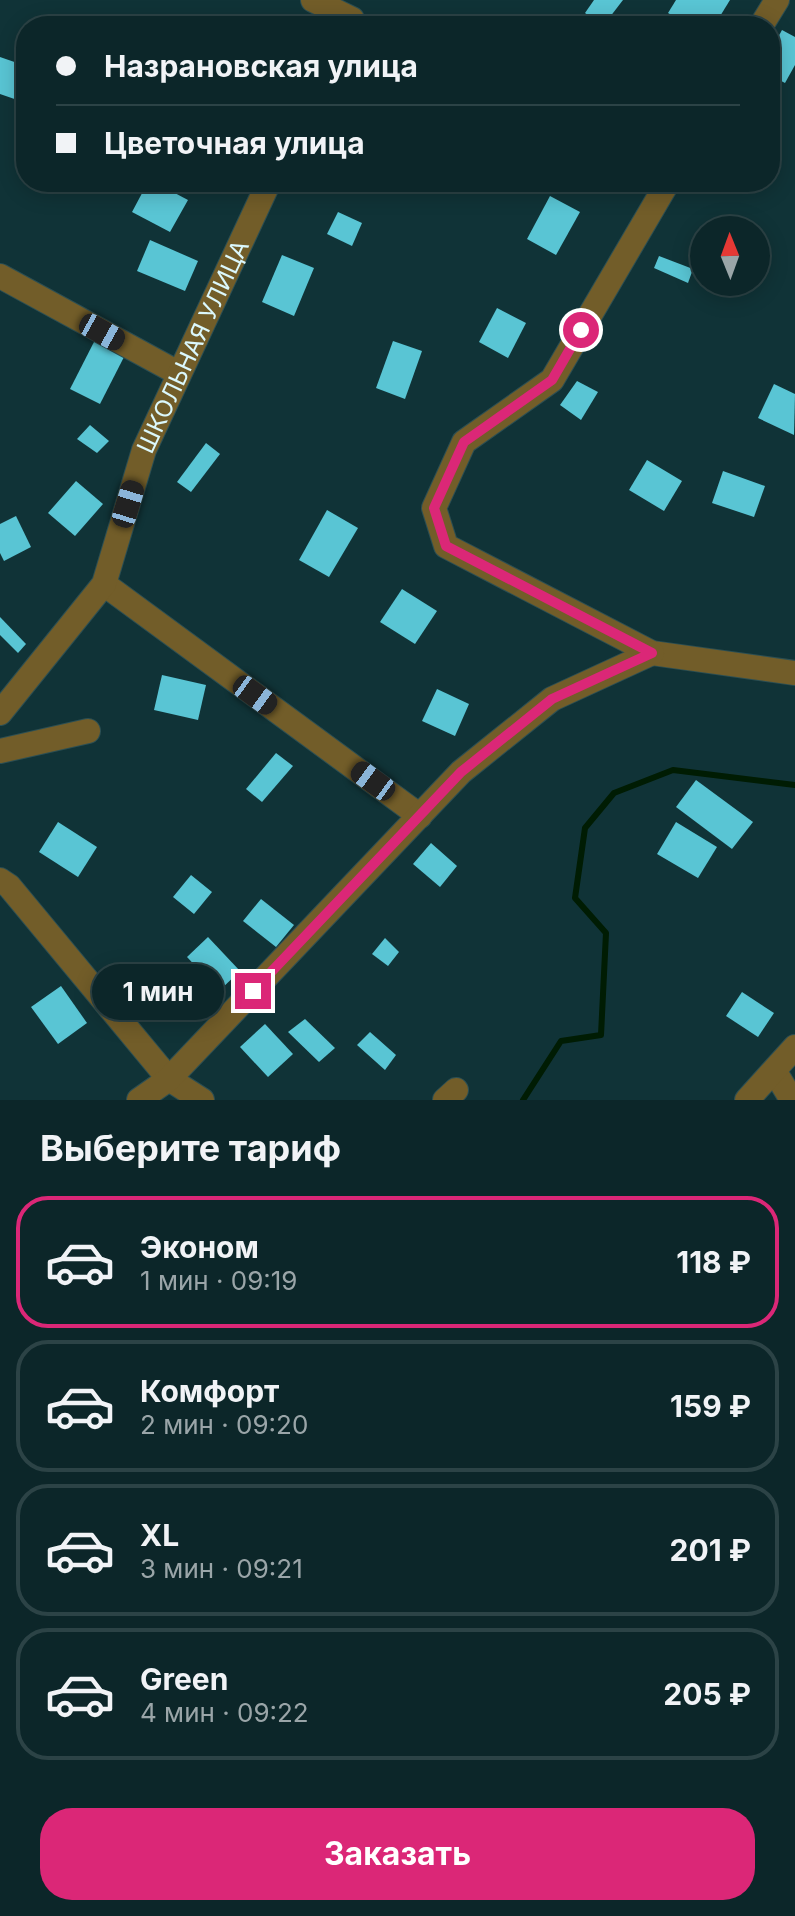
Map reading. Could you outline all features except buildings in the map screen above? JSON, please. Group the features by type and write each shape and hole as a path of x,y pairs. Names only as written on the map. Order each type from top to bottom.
{"street":[{"path":"313,0 354,15"},
{"name":"ШКОЛЬНАЯ УЛИЦА","path":"0,713 104,584 144,450 264,192"},
{"path":"662,192 552,380 464,442 434,508 446,546 652,653 795,673"},
{"path":"0,276 178,373"},
{"path":"104,584 420,816"},
{"path":"139,1100 169,1079 461,772 552,699 652,653"},
{"path":"0,751 88,731"},
{"path":"0,880 9,886 169,1079 202,1100"},
{"path":"747,1100 795,1047"},
{"path":"775,1072 792,1100"}],"waterway":[{"path":"523,1100 561,1041 601,1035 606,933 575,898 585,828 614,793 673,770 795,785"}],"route":[{"path":"253,991 461,772 552,699 652,653 446,546 434,508 464,442 552,380 581,330"}]}
